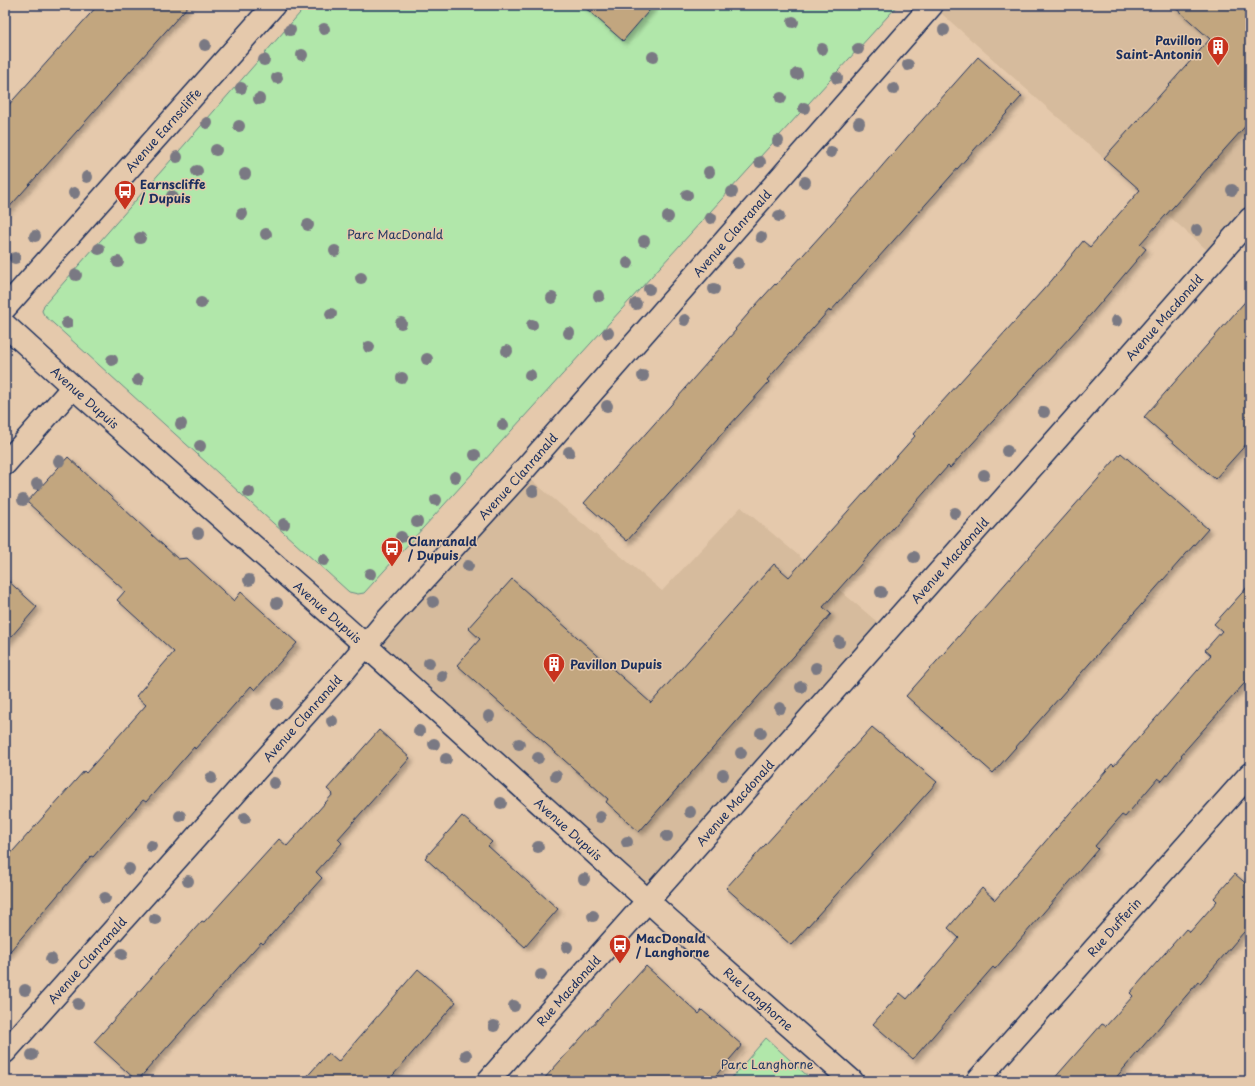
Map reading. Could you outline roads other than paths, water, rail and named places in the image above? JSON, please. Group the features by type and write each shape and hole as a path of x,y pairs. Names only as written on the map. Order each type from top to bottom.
{"street":[{"name":"Avenue Earnscliffe","path":"5,308 274,5"},
{"name":"Avenue Clanranald","path":"5,1052 366,646 387,620 522,472 932,5"},
{"name":"Avenue Macdonald","path":"648,901 1250,219"},
{"name":"Avenue Dupuis","path":"5,325 366,646 648,901"},
{"path":"5,464 73,387"},
{"name":"Rue Dufferin","path":"977,1081 1250,774"},
{"name":"Rue Macdonald","path":"488,1081 648,901"},
{"name":"Rue Langhorne","path":"648,901 852,1081"}],"place":[{"name":"Pavillon Saint-Antonin","path":"1218,66"},
{"name":"Earnscliffe / Dupuis","path":"125,210"},
{"name":"Clanranald / Dupuis","path":"392,568"},
{"name":"Pavillon Dupuis","path":"554,684"},
{"name":"MacDonald / Langhorne","path":"620,964"}],"park label":[{"name":"Parc MacDonald","path":"395,234"},
{"name":"Parc Langhorne","path":"767,1064"}]}
